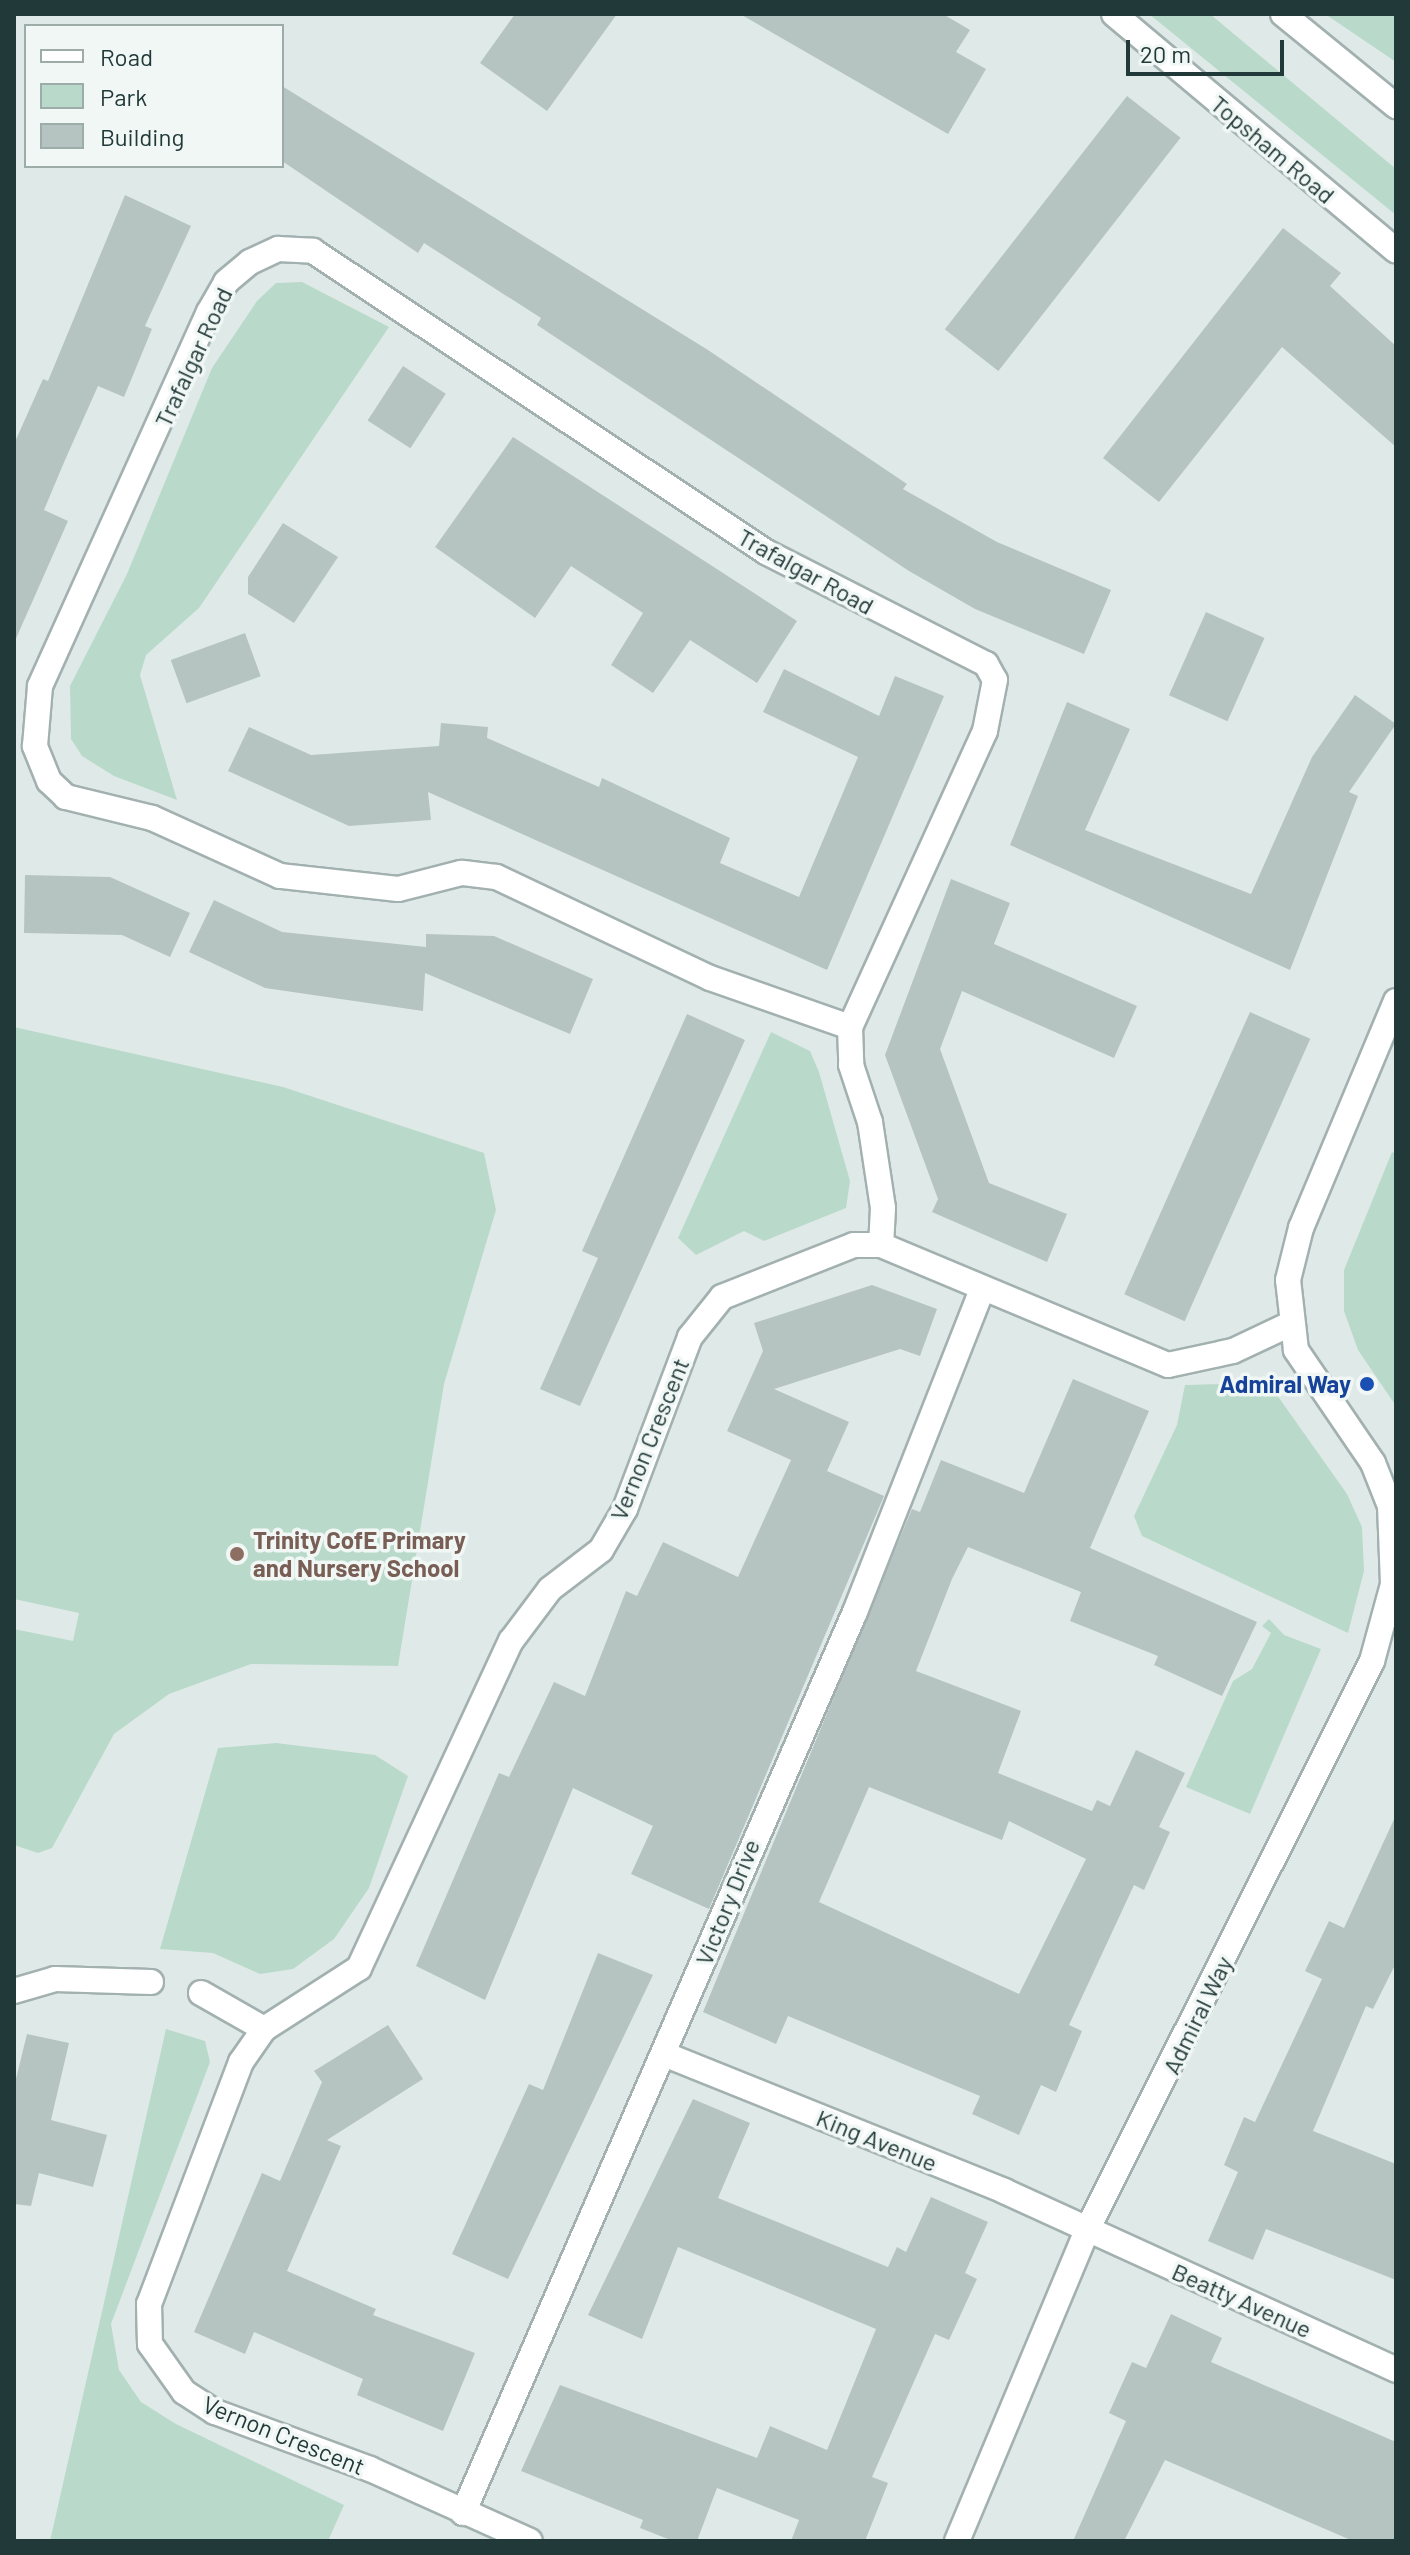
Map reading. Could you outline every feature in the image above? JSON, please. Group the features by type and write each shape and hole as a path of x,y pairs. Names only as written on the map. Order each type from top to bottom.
{"street":[{"name":"Topsham Road","path":"1114,14 1396,251"},
{"path":"1283,14 1396,106"},
{"name":"Trafalgar Road","path":"850,1027 710,978 496,877 461,873 398,889 280,876 152,818 66,797 49,781 35,746 40,686 209,312 226,282 250,262 278,249 313,251 766,552 986,664 995,680 985,731 850,1027 851,1065 870,1122 883,1208 881,1245"},
{"name":"Admiral Way","path":"957,2541 1087,2230 1372,1661 1394,1560 1390,1506 1373,1463 1308,1374 1290,1324 1288,1280 1301,1228 1396,1001"},
{"name":"Vernon Crescent","path":"530,2541 215,2412 184,2392 150,2344 149,2304 241,2062 264,2029 359,1968 511,1641 550,1589 601,1550 625,1509 636,1464 701,1321 751,1280 854,1245 881,1245 1168,1365 1233,1351 1290,1324"},
{"name":"Victory Drive","path":"463,2513 855,1612 982,1289"},
{"path":"14,1991 55,1979 151,1982"},
{"path":"201,1993 264,2029"},
{"name":"King Avenue","path":"664,2054 1087,2230"},
{"name":"Beatty Avenue","path":"1087,2230 1396,2370"}],"green space":[{"path":"1149,14 1210,14 1396,169 1396,215"},
{"path":"1325,14 1396,14 1396,62"},
{"path":"302,282 389,327 199,608 146,655 140,675 177,800 114,776 82,756 71,739 70,686 127,574 212,368 257,301 276,283"},
{"name":"Trinity CofE Primary and Nursery School","path":"14,1027 283,1087 484,1153 496,1210 444,1384 398,1666 251,1664 169,1694 114,1734 52,1848 38,1853 14,1845 14,1629 73,1641 79,1613 14,1599"},
{"path":"771,1032 810,1051 819,1072 850,1181 846,1208 764,1241 744,1231 696,1255 678,1238"},
{"path":"1392,1152 1396,1154 1396,1406 1358,1350 1344,1311 1344,1270"},
{"path":"1259,1383 1277,1395 1347,1494 1362,1527 1364,1571 1348,1633 1142,1536 1134,1516 1177,1425 1185,1385"},
{"path":"1269,1619 1284,1635 1321,1649 1250,1814 1186,1787 1233,1681 1252,1669 1271,1633 1262,1626"},
{"path":"276,1743 375,1755 408,1776 369,1888 334,1939 293,1969 260,1974 213,1953 160,1949 218,1748"},
{"path":"166,2029 205,2041 210,2062 111,2324 119,2370 141,2402 176,2424 344,2505 328,2541 50,2541"}],"building":[{"path":"515,14 617,14 547,111 480,63"},
{"path":"740,14 943,14 970,30 956,52 986,69 948,134"},
{"path":"284,87 708,350 907,484 903,489 997,542 1111,590 1084,654 975,609 909,571 537,325 541,318 424,243 418,253 284,162"},
{"path":"1127,96 1181,138 998,371 945,329"},
{"path":"125,195 191,226 145,326 152,329 124,397 98,386 65,460 44,510 68,521 14,643 14,444 43,379 48,381"},
{"path":"1283,228 1341,273 1330,286 1396,346 1396,447 1282,347 1159,502 1103,458"},
{"path":"403,366 446,394 410,448 368,421"},
{"path":"513,437 797,621 757,683 690,640 653,693 611,665 643,613 571,566 535,618 435,547"},
{"path":"283,523 338,557 294,623 248,594 248,577"},
{"path":"1206,612 1264,638 1227,721 1169,695"},
{"path":"245,633 261,676 186,703 171,660"},
{"path":"784,669 879,716 895,676 944,696 827,970 428,792 431,820 349,826 228,771 249,727 311,755 439,746 441,723 488,727 487,738 599,787 602,778 730,838 720,863 799,897 858,757 763,712"},
{"path":"1355,695 1396,724 1349,792 1358,796 1290,970 1010,845 1067,702 1130,729 1085,830 1251,894 1312,757"},
{"path":"25,875 110,877 190,913 170,957 122,935 24,933"},
{"path":"951,879 1010,903 994,944 1137,1006 1114,1058 962,991 940,1049 989,1183 1067,1214 1047,1262 932,1212 938,1199 885,1055"},
{"path":"214,900 282,932 426,947 426,934 494,936 593,979 570,1034 425,973 423,1011 265,988 189,952"},
{"path":"1250,1012 1310,1039 1185,1321 1124,1294"},
{"path":"687,1014 745,1040 580,1406 540,1389 598,1258 582,1251"},
{"path":"872,1285 937,1309 920,1356 900,1349 774,1389 849,1422 827,1471 884,1496 709,1909 631,1874 653,1826 573,1788 485,2000 416,1966 499,1773 509,1777 554,1682 585,1696 626,1591 637,1596 663,1542 738,1577 791,1460 727,1431 763,1351 754,1323"},
{"path":"1073,1379 1149,1411 1090,1548 1257,1622 1222,1696 1154,1665 1158,1656 1070,1621 1081,1592 968,1547 952,1579 916,1671 1021,1711 998,1773 1092,1811 1097,1800 1110,1806 1136,1750 1185,1773 1159,1827 1170,1832 1144,1890 1134,1885 1069,2025 1082,2031 1056,2092 1041,2085 1019,2135 972,2114 980,2096 788,2016 776,2044 703,2012 912,1509 920,1512 941,1460 1024,1493","holes":["869,1787 1002,1840 1009,1821 1086,1859 1019,1994 819,1902"]},
{"path":"1396,1815 1396,1963 1373,2009 1366,2006 1313,2131 1396,2164 1396,2280 1266,2229 1253,2260 1208,2241 1238,2172 1224,2165 1244,2117 1255,2122 1322,1979 1305,1971 1329,1921 1344,1928"},
{"path":"598,1953 653,1975 508,2279 452,2254 529,2084 543,2090"},
{"path":"388,2025 423,2079 327,2140 341,2146 287,2271 376,2309 373,2315 475,2353 443,2431 357,2395 363,2379 254,2332 245,2354 194,2332 262,2173 280,2181 322,2082 314,2071"},
{"path":"27,2034 69,2043 51,2120 107,2135 93,2187 39,2173 31,2206 14,2204 14,2087"},
{"path":"693,2099 750,2123 718,2198 888,2267 897,2247 906,2252 931,2197 988,2222 965,2273 977,2279 949,2340 935,2334 872,2477 888,2483 865,2541 791,2541 799,2520 717,2488 697,2541 673,2541 640,2528 643,2520 521,2471 560,2385 757,2458 770,2426 827,2450 876,2329 678,2247 642,2339 588,2315"},
{"path":"1171,2314 1222,2338 1211,2362 1396,2442 1396,2541 1353,2541 1165,2460 1124,2541 1073,2541 1126,2421 1109,2413 1132,2362 1146,2368"}],"place":[{"name":"Admiral Way","path":"1367,1384"},
{"name":"Trinity CofE Primary and Nursery School","path":"237,1554"}]}
